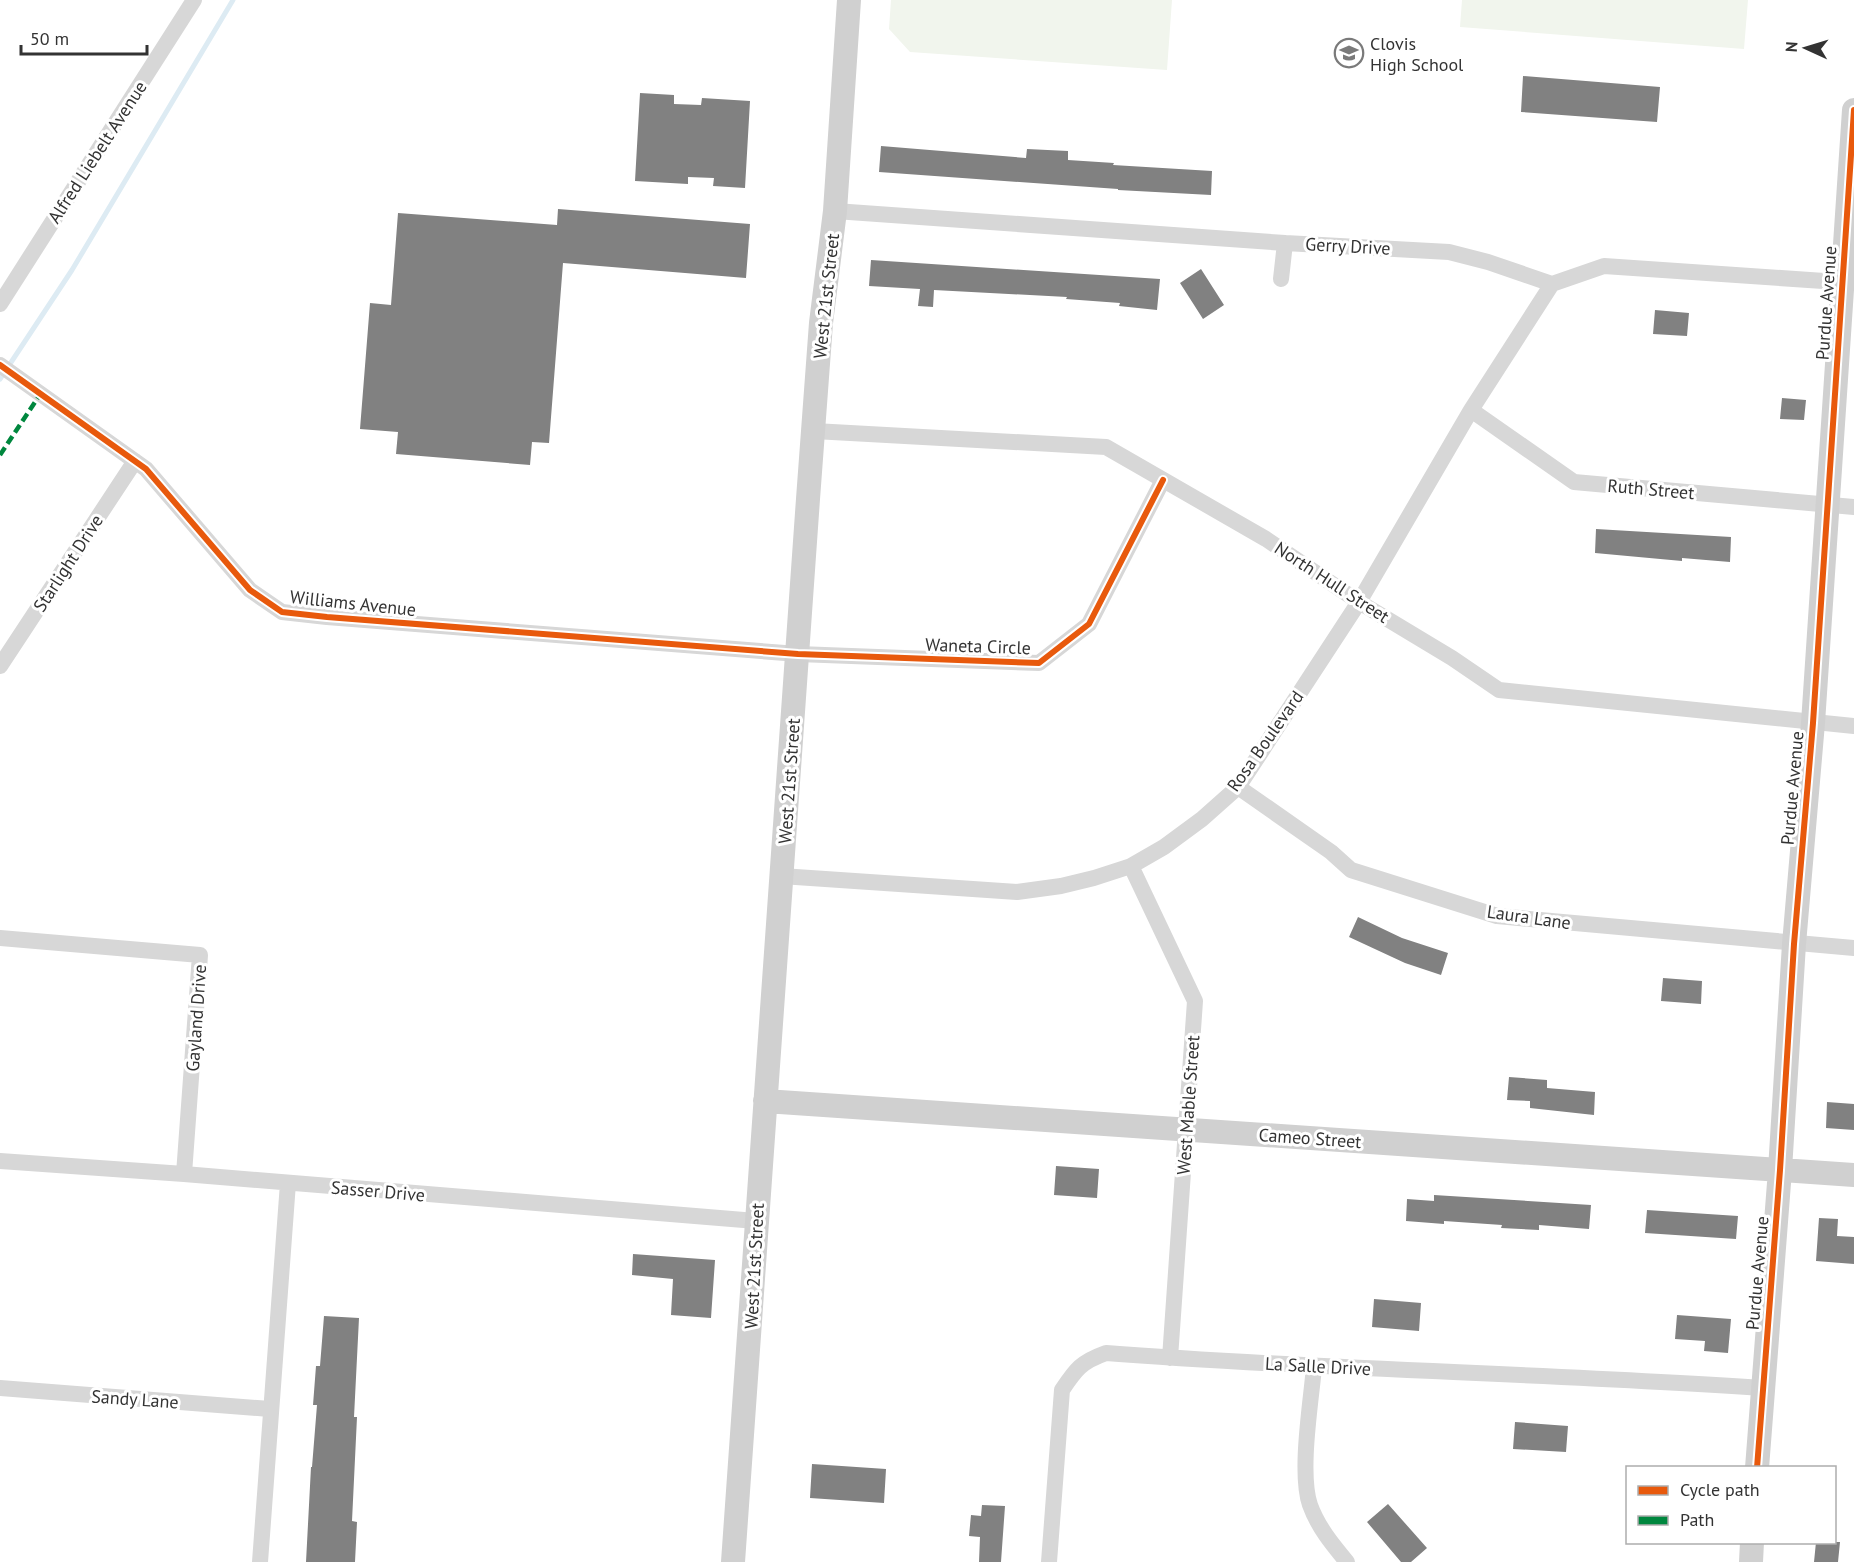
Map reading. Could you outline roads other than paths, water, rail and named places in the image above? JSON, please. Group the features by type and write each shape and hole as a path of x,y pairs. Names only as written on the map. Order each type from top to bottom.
{"street":[{"name":"Alfred Liebelt Avenue","path":"0,304 193,0"},
{"name":"West 21st Street","path":"733,1562 822,323 835,211 849,0"},
{"name":"Purdue Avenue","path":"1757,1466 1780,1170 1794,944 1813,723 1827,505 1849,282 1854,111"},
{"name":"Gerry Drive","path":"835,211 1285,243 1449,252 1488,262 1552,284"},
{"path":"1281,279 1285,243"},
{"path":"1552,284 1604,266 1849,282"},
{"name":"Rosa Boulevard","path":"781,876 1017,892 1094,879 1131,866 1164,847 1202,819 1238,787 1359,602 1471,410 1552,284"},
{"name":"Williams Avenue","path":"0,365 146,469 250,590 282,612 343,619 798,654"},
{"name":"Ruth Street","path":"1471,410 1574,482 1854,507"},
{"name":"North Hull Street","path":"814,431 1106,447 1266,539 1359,602 1452,658 1499,690 1854,726"},
{"name":"Starlight Drive","path":"0,666 135,461"},
{"name":"Waneta Circle","path":"798,654 1039,663 1089,624 1162,480"},
{"name":"Laura Lane","path":"1238,787 1331,852 1351,870 1497,916 1854,948"},
{"name":"West Mable Street","path":"1131,866 1195,1001 1170,1358"},
{"name":"Gayland Drive","path":"0,938 200,955 184,1174"},
{"name":"Cameo Street","path":"765,1101 1854,1175"},
{"name":"Sasser Drive","path":"0,1161 756,1221"},
{"path":"260,1562 288,1183"},
{"name":"La Salle Drive","path":"1049,1562 1062,1390 1076,1369 1091,1358 1106,1353 1314,1367 1643,1380 1762,1388"},
{"path":"1314,1367 1306,1458 1309,1502 1328,1539 1347,1562"},
{"name":"Sandy Lane","path":"0,1389 270,1409"},
{"path":"1751,1562 1752,1544"}],"waterway":[{"path":"0,379 72,270 233,0"}],"place":[{"name":"Clovis High School","path":"1349,53"}]}
